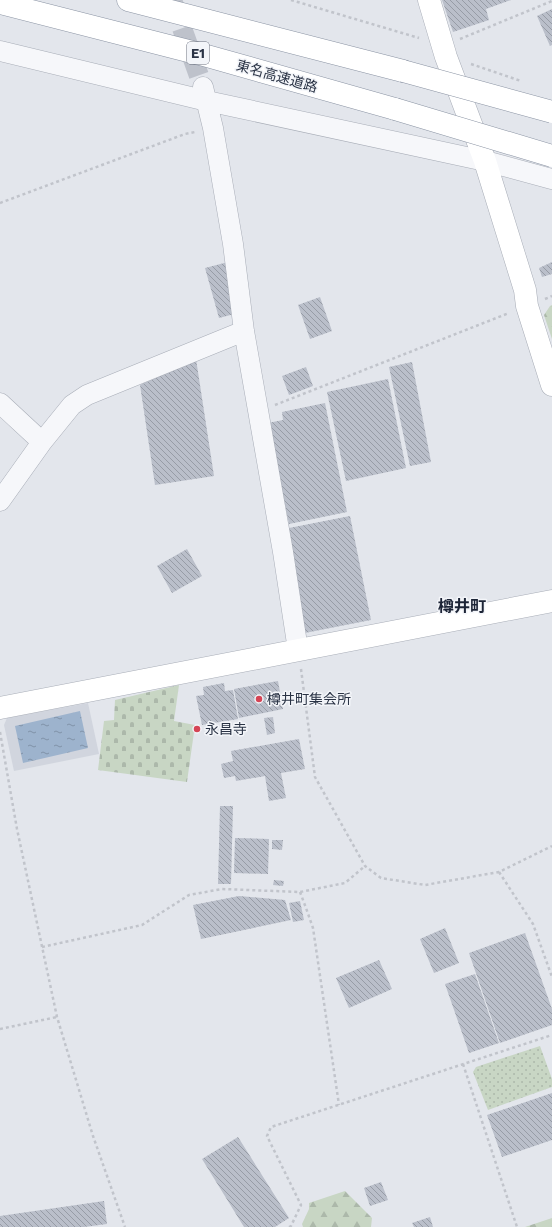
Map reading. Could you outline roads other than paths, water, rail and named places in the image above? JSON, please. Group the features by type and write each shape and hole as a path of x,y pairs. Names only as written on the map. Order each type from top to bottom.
{"main road":[{"name":"E1","path":"128,0 403,71 552,112"},
{"path":"429,0 446,57 485,161 525,290 527,306 552,385"},
{"name":"東名高速道路","path":"0,3 200,54 395,109 552,156"},
{"path":"0,708 552,601"}],"street":[{"path":"0,51 205,94 485,161 552,179"},
{"path":"205,94 214,128 233,244 244,331 283,552 298,650"},
{"path":"0,501 42,442 72,405 87,395 244,331"},
{"path":"0,403 42,442"}],"water":[{"path":"80,711 88,748 23,763 15,726"}],"tunnel":[{"path":"172,0 203,87"}],"place":[{"name":"樽井町集会所","path":"259,699"},
{"name":"永昌寺","path":"197,729"}],"district":[{"name":"樽井町","path":"462,606"}]}
